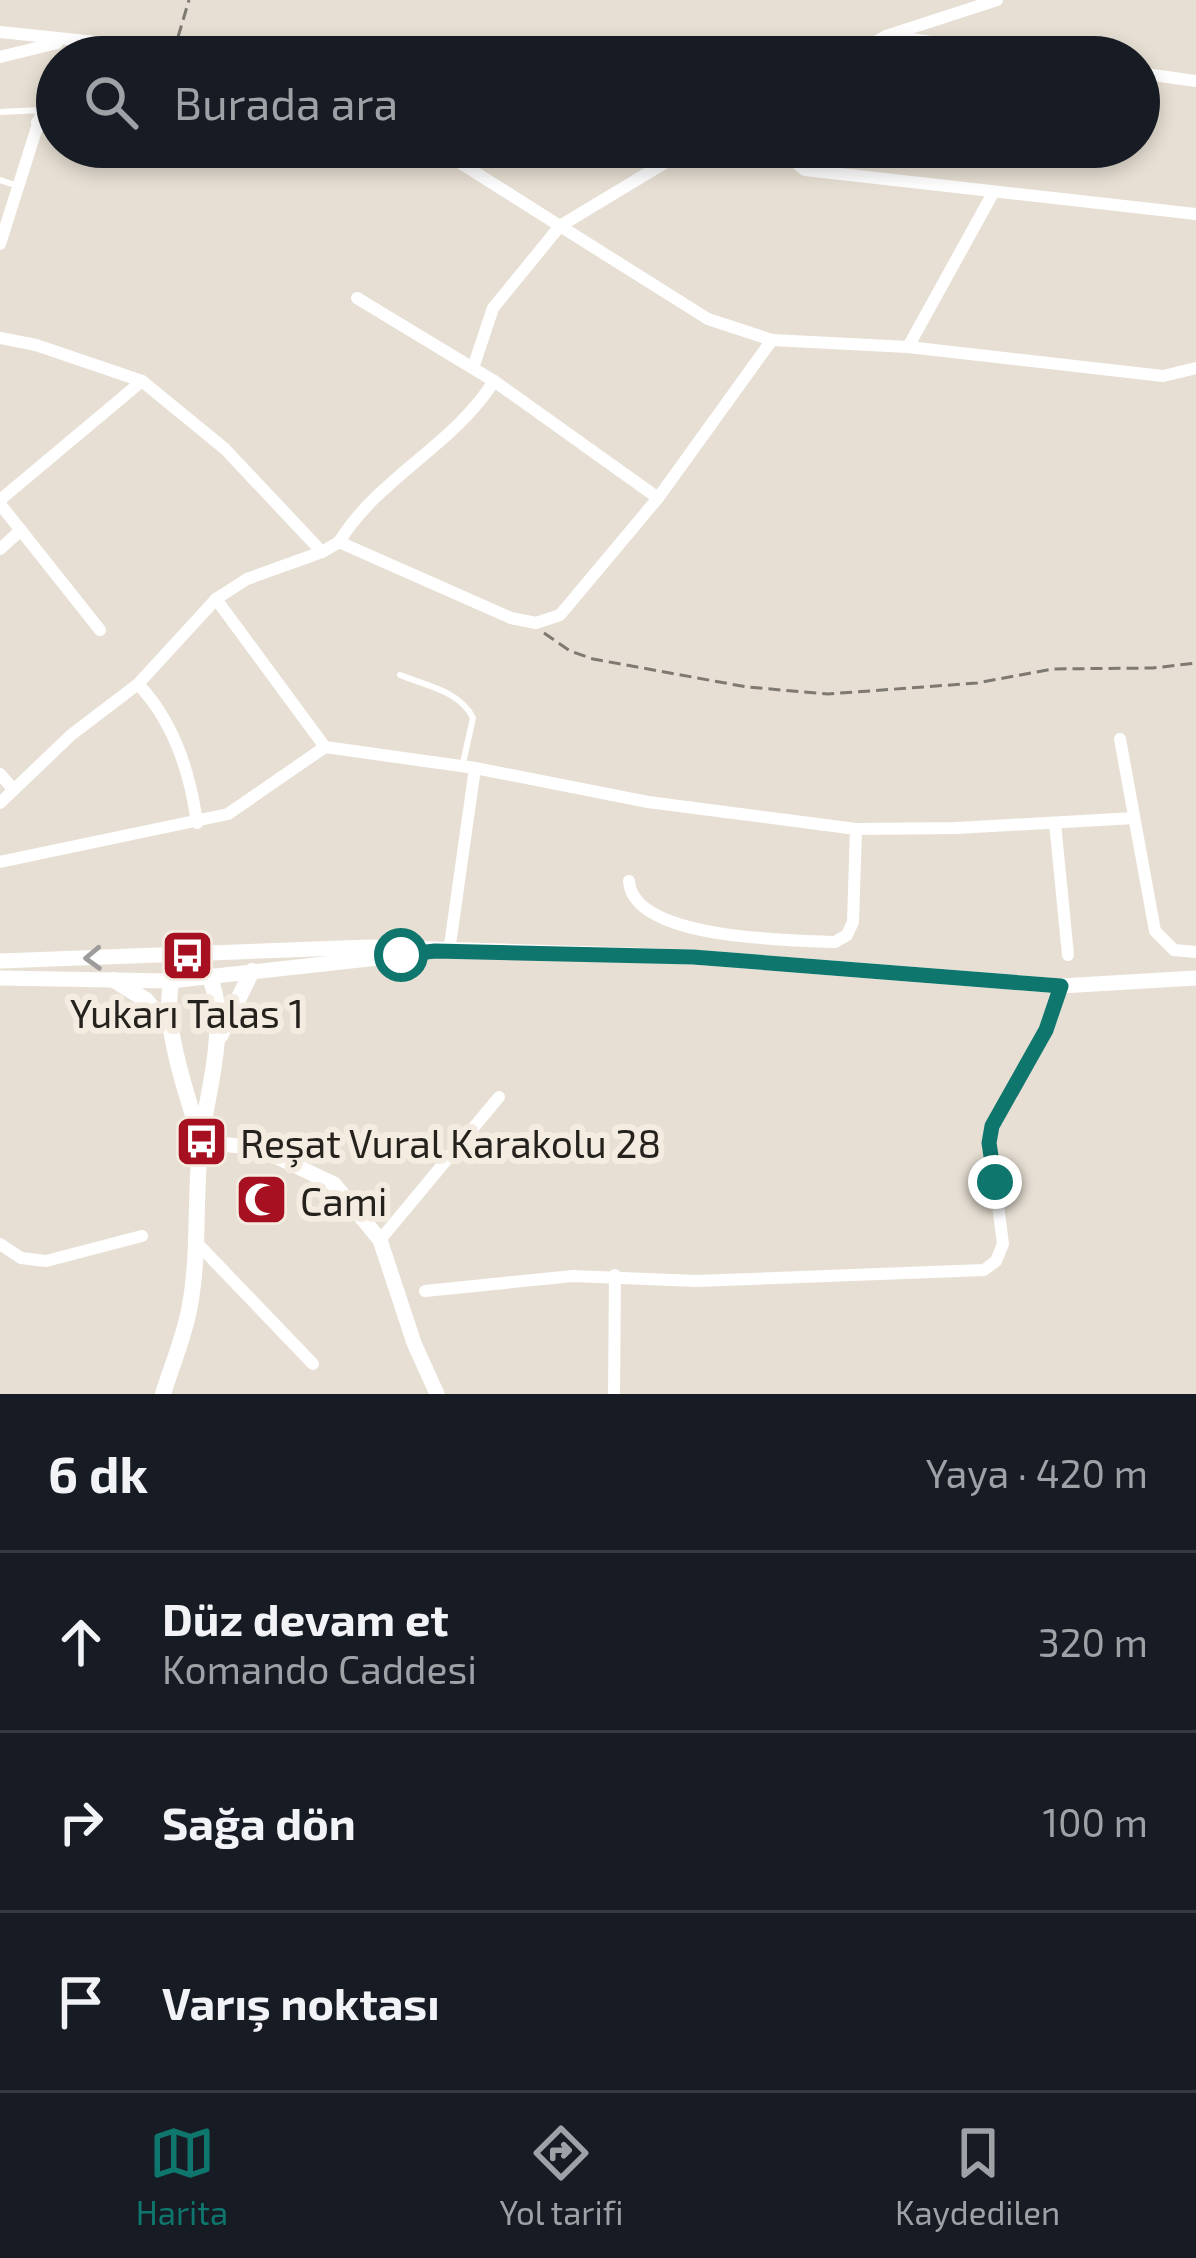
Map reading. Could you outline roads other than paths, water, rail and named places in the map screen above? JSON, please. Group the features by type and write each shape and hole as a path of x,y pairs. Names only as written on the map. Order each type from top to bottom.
{"main road":[{"path":"201,1142 170,1029 170,981 178,962 187,955 198,960 210,977 219,1037"},
{"path":"163,1394 190,1306 201,1142 219,1037 252,970"},
{"path":"113,980 146,1000 170,1029"}],"street":[{"path":"886,35 997,0"},
{"path":"0,32 36,36"},
{"path":"886,35 893,36"},
{"path":"0,57 36,48"},
{"path":"1160,76 1196,81"},
{"path":"0,244 36,126"},
{"path":"468,168 708,319 772,340 908,347 1163,376 1196,368"},
{"path":"473,368 493,308 560,226 656,168"},
{"path":"802,168 993,194 1196,214"},
{"path":"908,347 993,194"},
{"path":"356,298 494,381 658,498"},
{"path":"0,338 36,345 142,381 225,449 322,552"},
{"path":"339,542 512,618 536,623 560,615 658,498 772,340"},
{"path":"100,630 0,502 142,381"},
{"path":"0,803 71,735 138,684 216,599 247,579 339,542 372,499 472,413 494,381"},
{"path":"0,549 21,530"},
{"path":"216,599 325,747"},
{"path":"138,684 155,702 174,739 189,779 197,823"},
{"path":"1120,739 1155,931 1168,946 1196,952"},
{"path":"0,862 227,814 325,747 469,767 648,802 856,829 1134,818"},
{"path":"442,951 469,767"},
{"path":"0,774 13,788"},
{"path":"1055,823 1068,955"},
{"path":"629,881 633,898 645,910 724,936 835,942 847,935 853,922 856,829"},
{"path":"0,961 368,947 693,957 1061,986 1196,978"},
{"path":"0,977 170,981 442,951"},
{"path":"425,1291 532,1278 615,1275 696,1281 988,1268 1003,1244 989,1135 1051,1019 1061,986"},
{"path":"380,1240 500,1097"},
{"path":"201,1142 258,1148 334,1184 380,1240 414,1343 437,1394"},
{"path":"0,1244 21,1258 46,1261 142,1236"},
{"path":"194,1240 313,1364"},
{"path":"614,1394 615,1275"}],"lane":[{"path":"0,112 36,116"},
{"path":"0,180 18,186"},
{"path":"400,675 455,696 466,705 473,718 469,767"}],"place":[{"name":"Yukarı Talas 1","path":"187,955"},
{"name":"Reşat Vural Karakolu 28","path":"201,1142"},
{"name":"Cami","path":"261,1200"}]}
